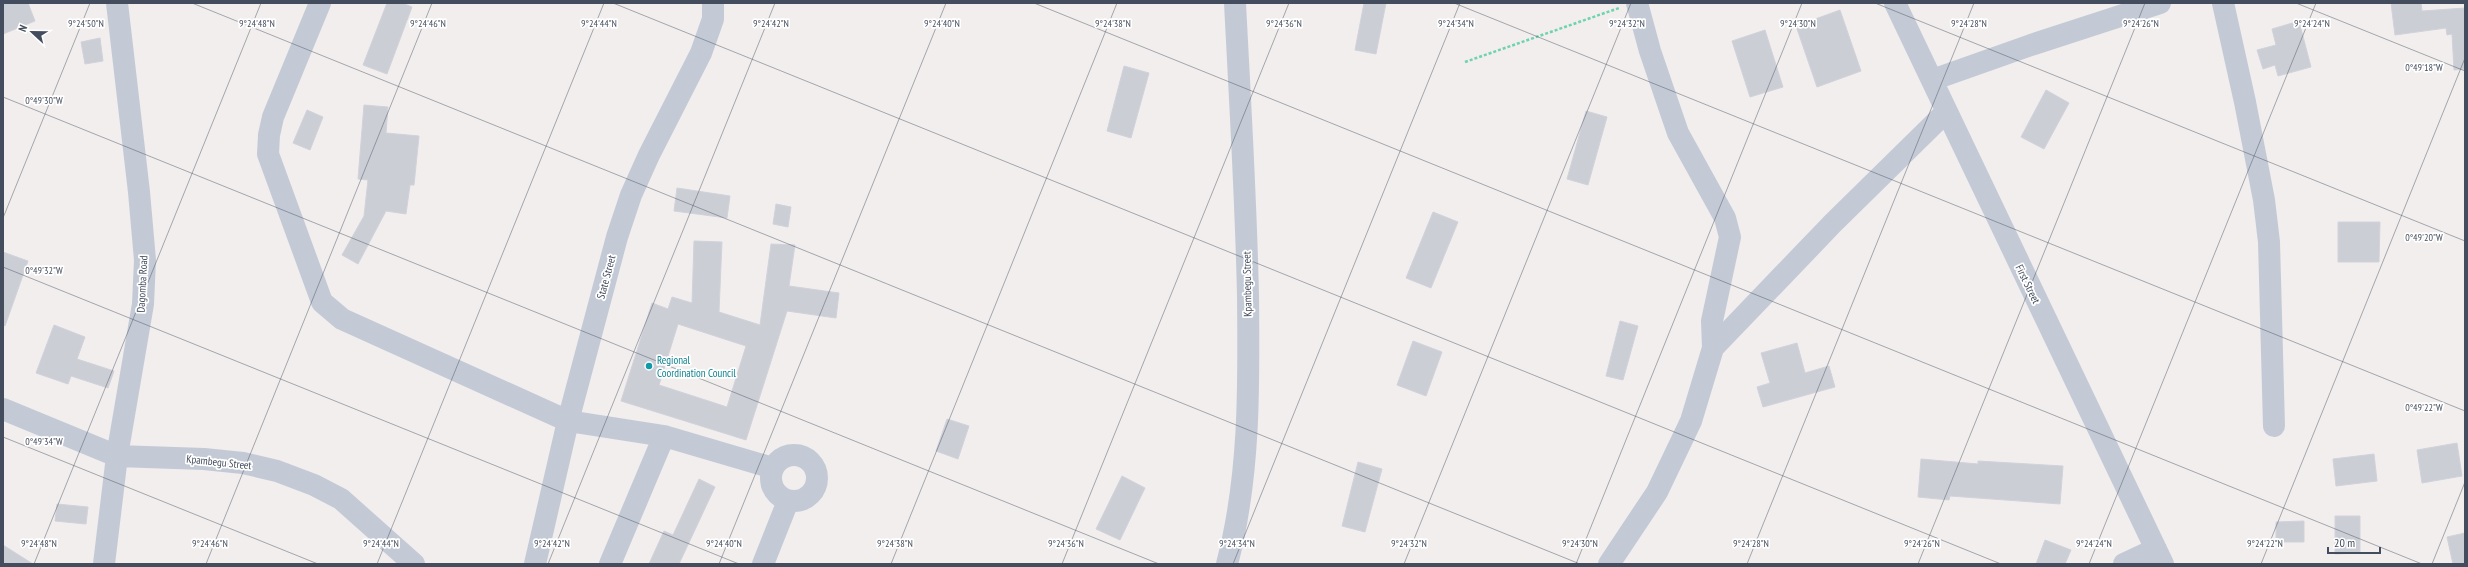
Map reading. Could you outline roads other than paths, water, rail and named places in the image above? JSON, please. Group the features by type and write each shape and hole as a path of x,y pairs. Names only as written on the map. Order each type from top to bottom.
{"street":[{"name":"Dagomba Road","path":"104,564 118,456 142,311 144,260 139,192 117,3"},
{"path":"320,3 274,117 269,135 268,154 322,302 342,319 568,421 664,436 773,468"},
{"name":"State Street","path":"535,564 568,421 617,237 631,195 649,155 701,53 713,19 713,3"},
{"name":"Kpambegu Street","path":"1227,564 1237,527 1250,399 1246,228 1235,3"},
{"name":"First Street","path":"1895,3 2159,556"},
{"path":"1932,80 2031,45 2160,3"},
{"path":"2223,3 2247,109 2264,200 2269,242 2274,426"},
{"path":"1609,564 1657,492 1691,421 1714,348 1712,321 1730,237 1725,218 1678,133 1632,4"},
{"path":"1714,348 1833,223 1946,112"},
{"name":"Kpambegu Street","path":"3,409 118,456 204,459 243,463 307,482 341,499 414,564"},
{"path":"610,564 664,436"},
{"path":"792,454 803,456 813,463 818,474 817,486 810,496 800,502 788,501 776,494 771,482 773,468 780,459 792,454"},
{"path":"764,564 788,501"},
{"path":"2124,564 2159,556"}],"place":[{"name":"Regional Coordination Council","path":"649,366"}]}
